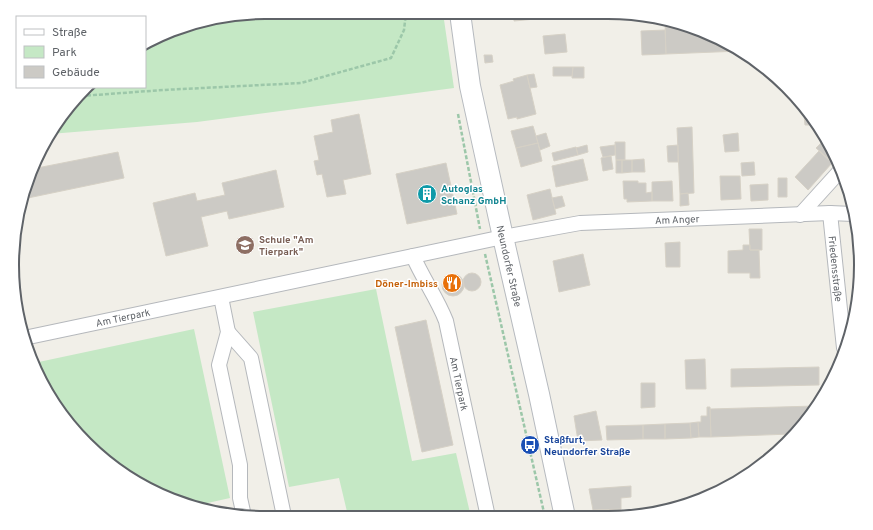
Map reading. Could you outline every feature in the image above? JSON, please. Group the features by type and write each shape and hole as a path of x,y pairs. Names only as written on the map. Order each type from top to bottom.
{"main road":[{"name":"Neundorfer Straße","path":"461,19 470,86 538,387 564,511"}],"street":[{"path":"800,215 837,175"},
{"name":"Am Anger","path":"503,237 580,223 830,213 848,214"},
{"name":"Friedensstraße","path":"830,213 843,338"},
{"name":"Am Tierpark","path":"30,337 503,237"},
{"name":"Am Tierpark","path":"414,256 421,274 441,309 446,321 487,511"},
{"path":"221,297 228,332 219,365 240,465 240,498 243,510"},
{"path":"228,332 251,358 283,511"}],"path":[{"path":"87,96 301,83 391,58 404,30 405,19"},
{"path":"457,111 460,134 482,241 544,511"}],"green space":[{"path":"265,19 444,19 454,88 197,122 57,133 70,115 94,88 146,88 146,50 156,44 201,27 233,21"},
{"path":"376,289 412,461 456,453 470,511 347,511 339,478 289,487 253,312"},
{"path":"194,329 230,498 205,504 201,503 156,486 128,470 91,439 70,415 60,402 44,374 39,362"}],"building":[{"path":"514,19 535,19 514,21"},
{"path":"665,26 687,32 717,44 730,51 666,54"},
{"path":"665,30 666,54 642,55 641,31"},
{"path":"565,34 567,52 545,54 543,36"},
{"path":"484,55 492,55 493,62 485,63"},
{"path":"553,67 573,67 572,76 553,76"},
{"path":"573,67 584,67 584,78 572,78"},
{"path":"534,74 537,87 530,88 527,75"},
{"path":"527,75 536,114 517,119 517,117 508,119 500,85"},
{"path":"359,114 371,174 343,180 346,194 327,197 322,174 317,175 314,161 319,160 314,136 333,132 331,120"},
{"path":"804,116 811,125 805,125"},
{"path":"533,126 538,143 516,148 511,131"},
{"path":"692,127 694,193 680,194 677,128"},
{"path":"546,133 550,146 540,150 536,136"},
{"path":"738,133 739,151 725,152 723,135"},
{"path":"615,142 625,142 625,160 616,160"},
{"path":"538,143 542,161 521,167 516,148"},
{"path":"821,143 831,161 816,148"},
{"path":"587,145 588,152 578,155 576,148"},
{"path":"615,145 615,155 603,157 600,147"},
{"path":"678,145 678,162 668,162 667,146"},
{"path":"576,147 578,155 554,161 552,153"},
{"path":"819,151 832,163 808,190 795,177"},
{"path":"118,152 124,178 28,198 39,168"},
{"path":"611,156 613,169 603,171 601,158"},
{"path":"583,159 588,180 556,187 552,166"},
{"path":"644,159 645,172 632,172 632,160"},
{"path":"616,160 622,160 622,173 616,173"},
{"path":"622,160 632,160 632,172 622,173"},
{"path":"754,162 755,175 742,176 741,163"},
{"name":"Autoglas Schanz GmbH","path":"446,163 457,214 407,224 396,174"},
{"path":"276,170 284,207 229,219 227,211 201,217 208,246 166,256 153,203 195,193 197,201 225,195 222,183"},
{"path":"720,176 740,176 741,199 721,200"},
{"path":"778,178 787,178 787,197 778,197"},
{"path":"623,181 638,181 638,183 646,183 646,193 652,192 652,201 627,202 627,199 624,199"},
{"path":"672,181 673,201 652,201 652,182"},
{"path":"768,184 768,200 751,201 750,185"},
{"path":"550,189 556,214 533,220 527,195"},
{"path":"688,193 689,205 680,206 680,194"},
{"path":"562,196 565,206 555,209 552,198"},
{"path":"749,229 762,229 762,250 750,250"},
{"path":"680,242 680,267 666,267 665,243"},
{"path":"743,245 750,245 750,250 759,250 760,278 750,278 750,273 728,273 728,251 743,250"},
{"path":"583,254 590,285 559,292 553,261"},
{"path":"472,273 478,276 481,282 478,288 472,291 466,288 463,282 466,276"},
{"path":"453,274 461,277 464,285 461,293 453,296 445,293 442,285 445,277"},
{"path":"426,320 453,445 422,452 395,327"},
{"path":"705,359 706,389 686,389 685,360"},
{"path":"819,367 819,385 731,387 731,369"},
{"path":"641,383 655,383 655,407 641,408"},
{"path":"810,406 786,434 711,437 710,409"},
{"path":"707,407 710,407 711,437 699,437 698,422 701,422 701,416 707,416"},
{"path":"596,411 602,440 578,441 574,416"},
{"path":"698,422 699,437 691,438 690,423"},
{"path":"690,423 691,438 665,439 665,424"},
{"path":"665,424 665,439 643,439 643,425"},
{"path":"643,425 643,439 607,440 606,426"},
{"path":"631,486 631,497 621,498 621,509 593,510 589,489"}],"place":[{"name":"Autoglas Schanz GmbH","path":"427,194"},
{"name":"Schule \"Am Tierpark\"","path":"245,245"},
{"name":"Döner-Imbiss","path":"452,283"},
{"name":"Staßfurt, Neundorfer Straße","path":"530,445"}]}
